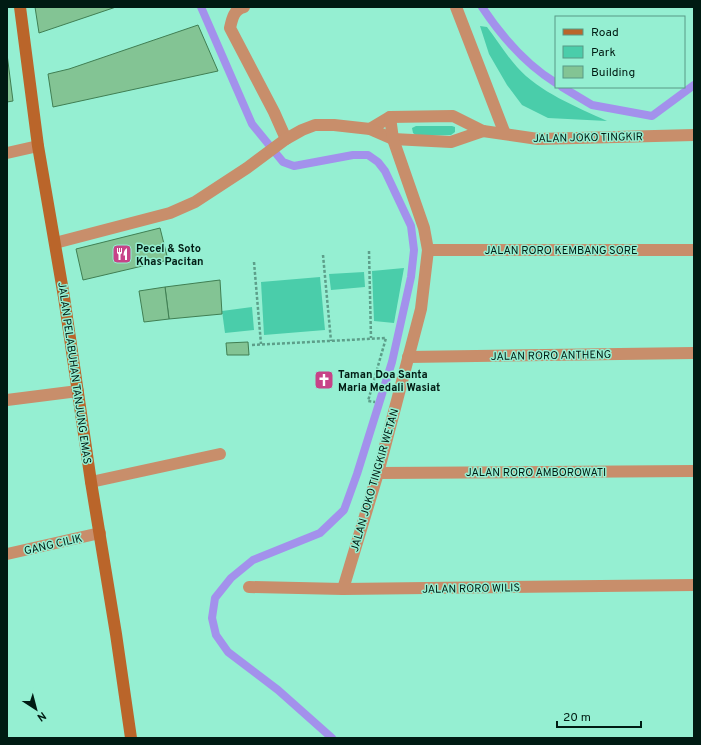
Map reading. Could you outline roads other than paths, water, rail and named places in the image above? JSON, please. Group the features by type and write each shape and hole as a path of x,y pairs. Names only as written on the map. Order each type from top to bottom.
{"main road":[{"name":"JALAN PELABUHAN TANJUNG EMAS","path":"20,7 38,146 55,243 131,738"}],"street":[{"path":"244,7 232,16 230,28 274,112 283,142"},
{"path":"456,7 505,134"},
{"name":"JALAN JOKO TINGKIR","path":"390,117 453,116 483,131 538,139 694,135"},
{"path":"370,128 390,117"},
{"name":"JALAN JOKO TINGKIR WETAN","path":"343,589 378,473 408,357 420,309 428,250 424,228 393,139 390,117"},
{"path":"55,243 170,213 195,202 247,168 283,142 302,130 315,125 334,124 370,128 393,139"},
{"name":"JALAN JOKO TINGKIR","path":"393,139 451,142 483,131"},
{"path":"7,153 38,146"},
{"name":"JALAN RORO KEMBANG SORE","path":"428,250 694,250"},
{"name":"JALAN RORO ANTHENG","path":"408,357 694,353"},
{"path":"7,400 78,391"},
{"path":"91,482 220,454"},
{"name":"JALAN RORO AMBOROWATI","path":"378,473 694,471"},
{"name":"GANG CILIK","path":"7,554 100,533"},
{"name":"JALAN RORO WILIS","path":"249,587 343,589 694,585"}],"waterway":[{"path":"201,7 252,124 283,162 294,166 353,155 368,155 378,162 385,171 411,226 414,250 411,277 392,362 357,474 344,510 320,533 253,560 231,578 215,598 212,618 216,635 228,652 278,690 332,738"},
{"path":"482,7 506,39 524,59 555,82"},
{"path":"564,88 592,105 652,116 694,85"}],"place":[{"name":"Pecel & Soto Khas Pacitan","path":"122,254"},
{"name":"Taman Doa Santa Maria Medali Wasiat","path":"324,380"}]}
